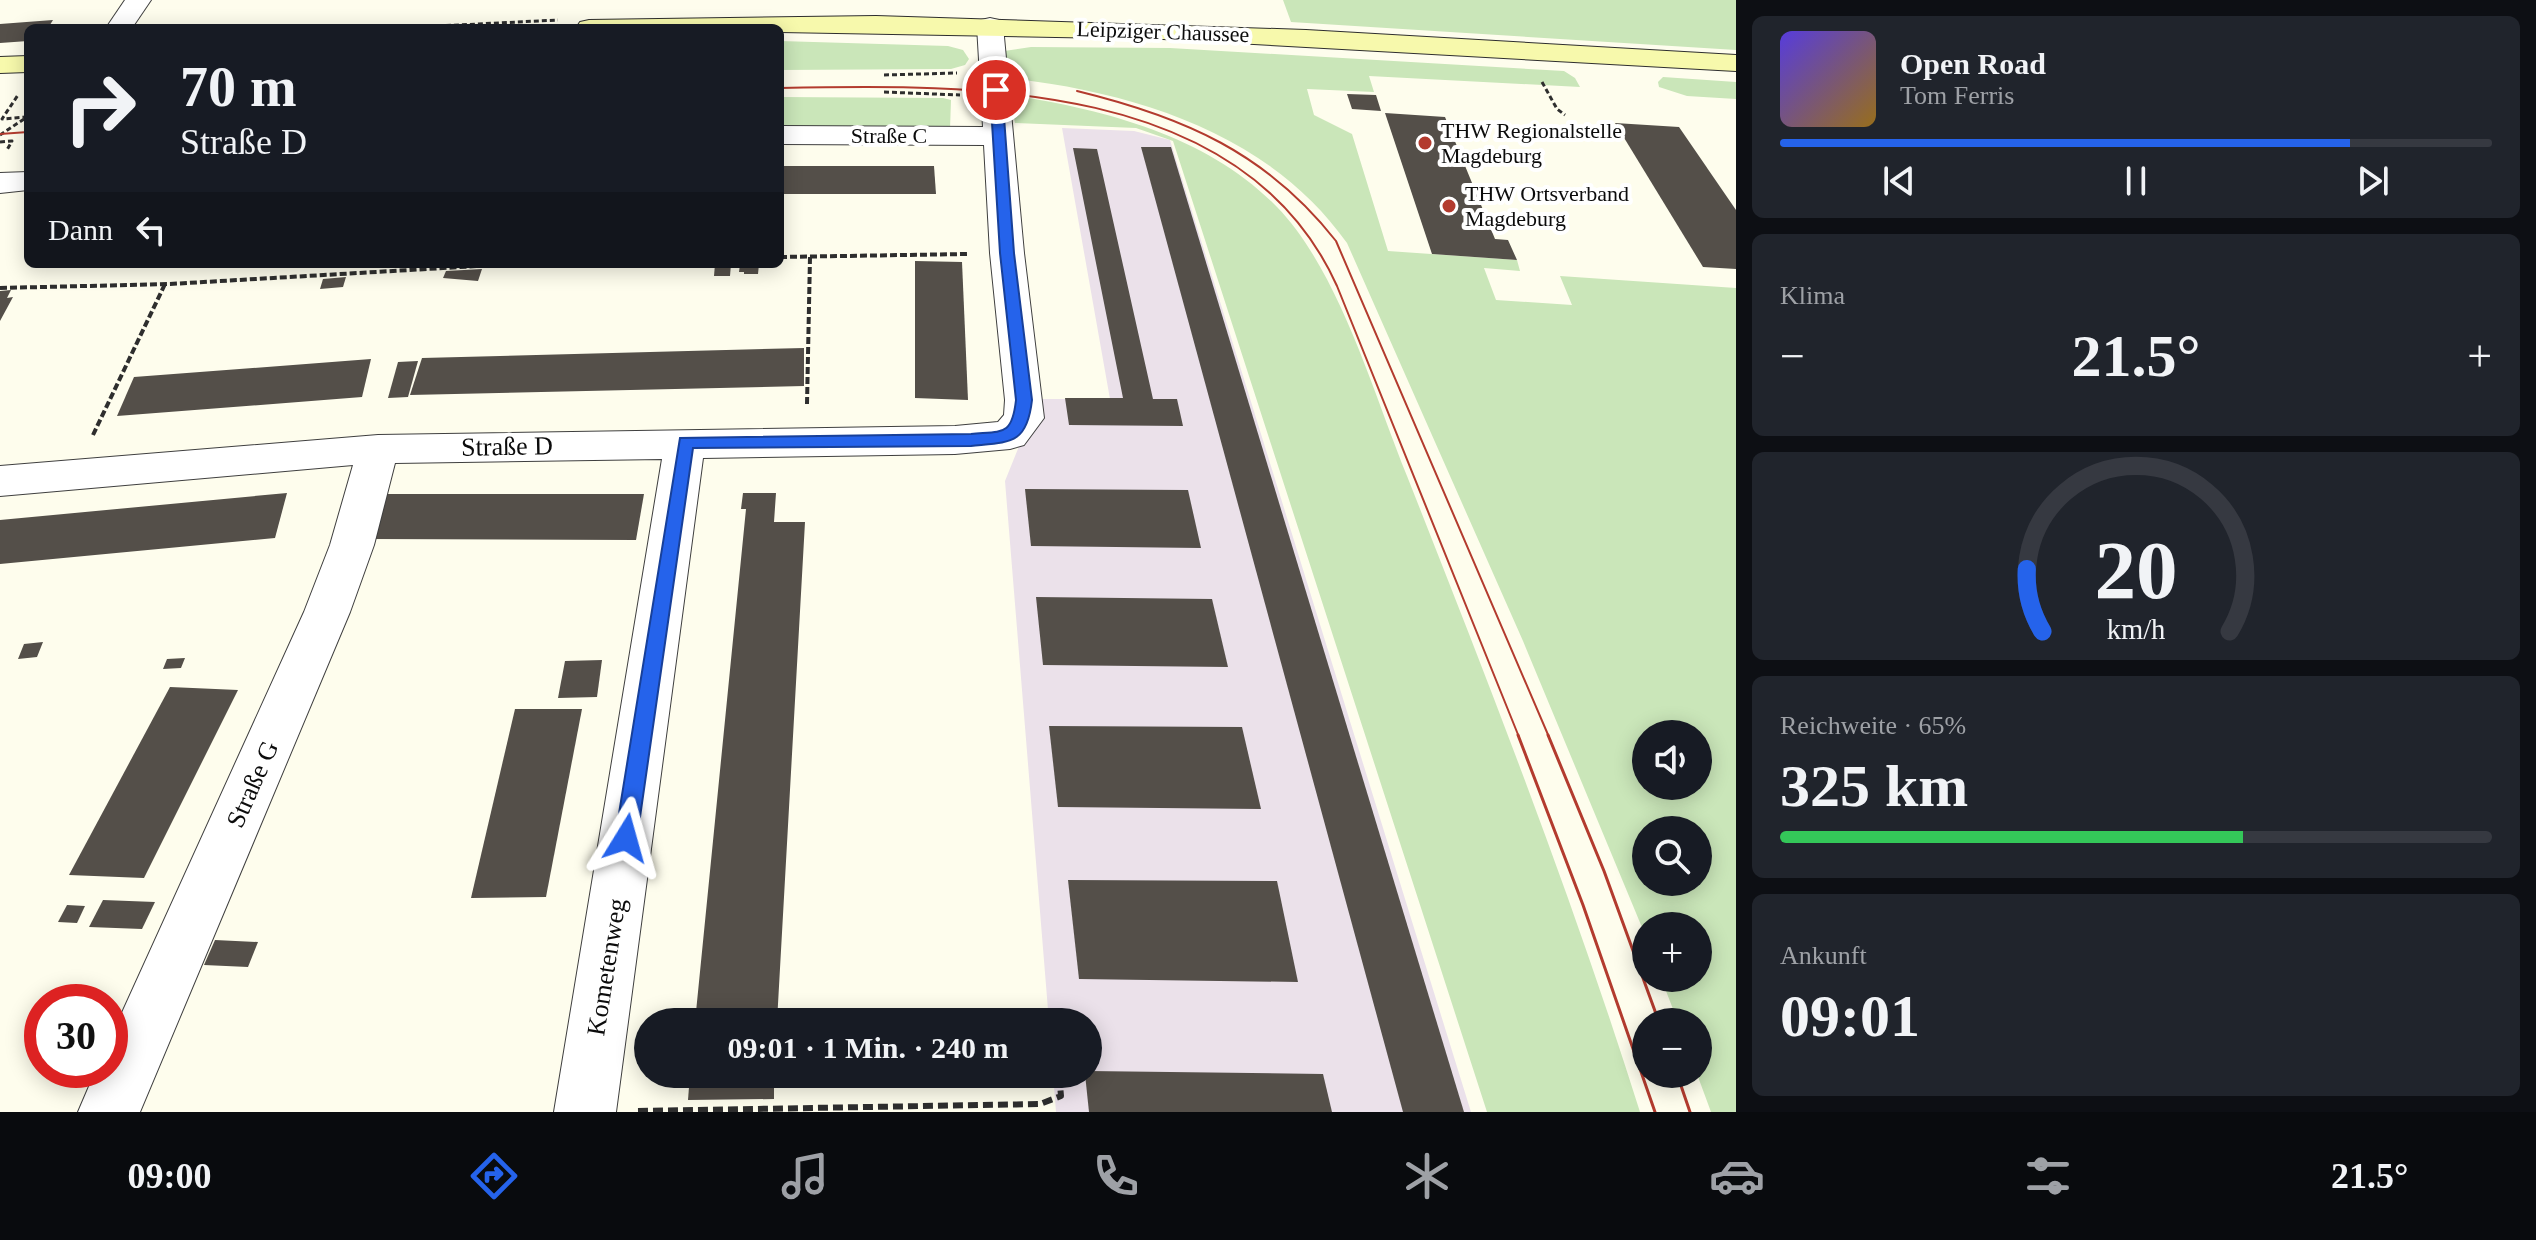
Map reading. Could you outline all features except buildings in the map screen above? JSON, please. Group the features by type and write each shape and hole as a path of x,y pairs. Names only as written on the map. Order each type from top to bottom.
{"main road":[{"name":"Leipziger Chaussee","path":"723,24 990,26 1284,35 1736,63"},
{"path":"0,65 24,64"}],"street":[{"path":"122,24 138,0"},
{"path":"990,26 1007,253"},
{"name":"Straße C","path":"784,135 998,136"},
{"name":"Straße D","path":"0,481 378,449 971,440 1001,437 1014,433 1024,418 1007,253"},
{"name":"Kometenweg","path":"585,1112 685,442"},
{"name":"Straße G","path":"109,1112 336,589 352,545 378,449"}],"path":[{"path":"884,75 996,84"},
{"path":"884,92 996,84"},
{"path":"1544,85 1557,109 1565,115"},
{"path":"19,94 2,119 24,117"},
{"path":"0,135 24,119"},
{"path":"784,257 1007,253"},
{"path":"806,441 810,257"},
{"path":"0,288 165,284 443,268"},
{"path":"75,473 165,284"},
{"path":"585,1112 1040,1104 1061,1096 1060,1088"}],"shaded area":[{"path":"1062,128 1134,131 1170,140 1471,1112 1056,1112 1054,1088 1102,1088 1102,1008 1048,1008 1005,481 1038,399 1110,399"}],"green space":[{"path":"1283,0 1736,0 1736,50 1291,22"},
{"path":"784,41 948,46 963,50 969,59 965,65 951,69 784,70"},
{"path":"1031,47 1170,48 1564,71 1575,78 1580,87 1369,76 1374,92 1307,89 1314,115 1352,134 1388,251 1517,260 1520,271 1484,268 1496,300 1572,305 1560,276 1736,288 1736,1112 1711,1112 1702,1088 1712,1088 1712,1008 1673,1008 1666,992 1712,992 1712,912 1636,912 1523,641 1347,243 1316,205 1280,173 1240,147 1197,125 1104,94 1008,78 1004,51"},
{"path":"1663,77 1736,82 1736,99 1687,96 1659,87 1658,82"},
{"path":"1010,95 1081,108 1187,144 1250,182 1299,233 1319,264 1352,334 1499,713 1587,951 1640,1112 1487,1112 1173,141 1136,128 1015,123"},
{"path":"784,97 943,98 951,100 950,129 784,128"}],"tram line":[{"path":"784,88 935,88 1016,94 1095,108 1170,131 1238,167 1294,218 1337,286 1519,737"},
{"path":"1077,91 1153,113 1221,143 1281,184 1336,241 1549,737"},
{"path":"0,134 24,132"},
{"path":"1518,735 1583,905 1655,1112"},
{"path":"1548,735 1604,871 1654,1008"},
{"path":"1682,1088 1690,1112"}],"place":[{"name":"THW Regionalstelle Magdeburg","path":"1425,143"},
{"name":"THW Ortsverband Magdeburg","path":"1449,206"}],"route":[{"path":"626,838 685,442 987,439 1014,433 1024,418 1007,253 996,90"}]}
